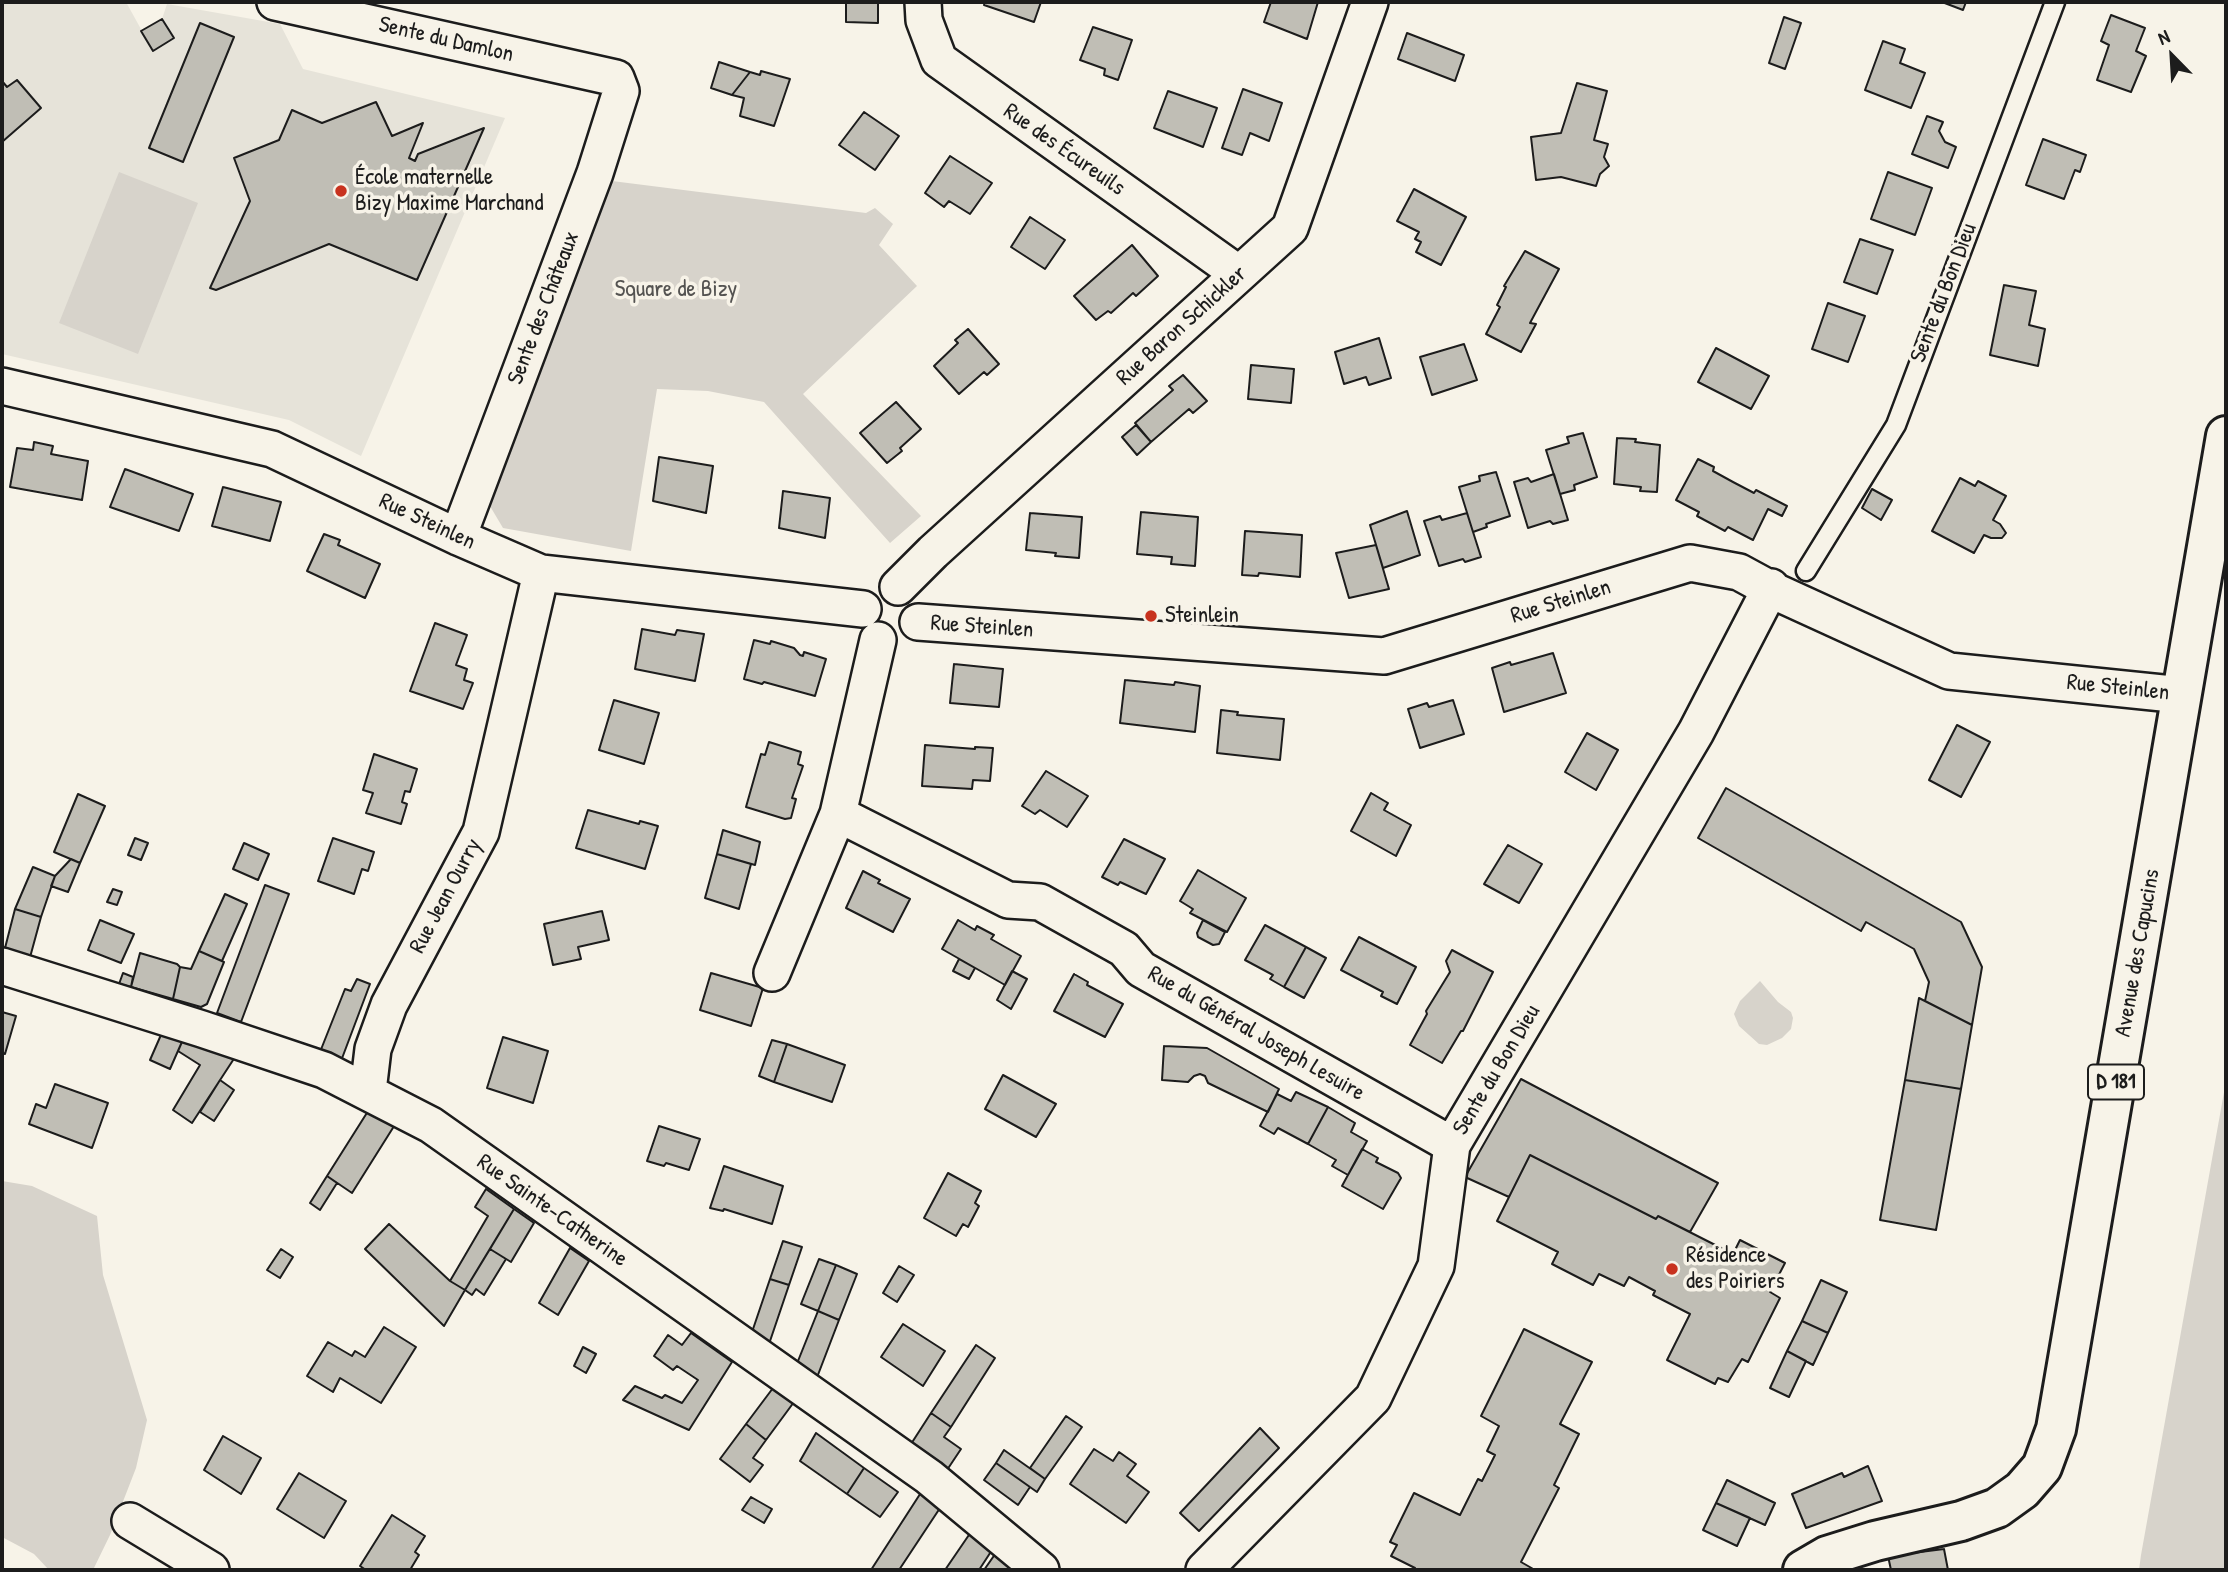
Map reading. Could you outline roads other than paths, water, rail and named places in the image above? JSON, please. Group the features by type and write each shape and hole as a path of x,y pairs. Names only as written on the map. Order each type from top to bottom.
{"main road":[{"name":"Avenue des Capucins","path":"1803,1570 1828,1556 1875,1541 1961,1521 1997,1508 2022,1490 2042,1467 2058,1415 2226,436"}],"street":[{"name":"Sente du Damlon","path":"275,2 616,78"},
{"name":"Rue des Écureuils","path":"923,2 924,20 939,60 1239,274"},
{"name":"Rue Baron Schickler","path":"898,587 933,552 1290,228 1370,2"},
{"name":"Sente des Châteaux","path":"458,537 595,173 621,91 616,78"},
{"name":"Rue Steinlen","path":"2,386 272,449 541,573 871,624"},
{"name":"Rue Steinlen","path":"918,622 1384,656 1690,563 1739,572 1774,591 1949,671 2182,695"},
{"name":"Rue Jean Ourry","path":"368,1091 373,1049 389,1005 481,832 541,573"},
{"path":"772,973 838,814 876,590 898,587 915,600 918,622 902,640 871,624"},
{"name":"Sente du Bon Dieu","path":"1204,1570 1373,1398 1436,1266 1452,1145 1696,732 1771,587"},
{"name":"Rue du Général Joseph Lesuire","path":"838,814 1008,900 1040,902 1124,949 1141,969 1452,1145"},
{"name":"Rue Sainte-Catherine","path":"2,966 312,1066 368,1091 431,1125 929,1477 1041,1570"},
{"path":"130,1521 211,1570"}],"lane":[{"name":"Sente du Bon Dieu","path":"1806,571 1896,425 2055,2"}],"place":[{"name":"École maternelle Bizy Maxime Marchand","path":"341,191"},
{"name":"Steinlein","path":"1151,616"},
{"name":"Résidence des Poiriers","path":"1672,1269"}],"park label":[{"name":"Square de Bizy","path":"676,290"}]}
